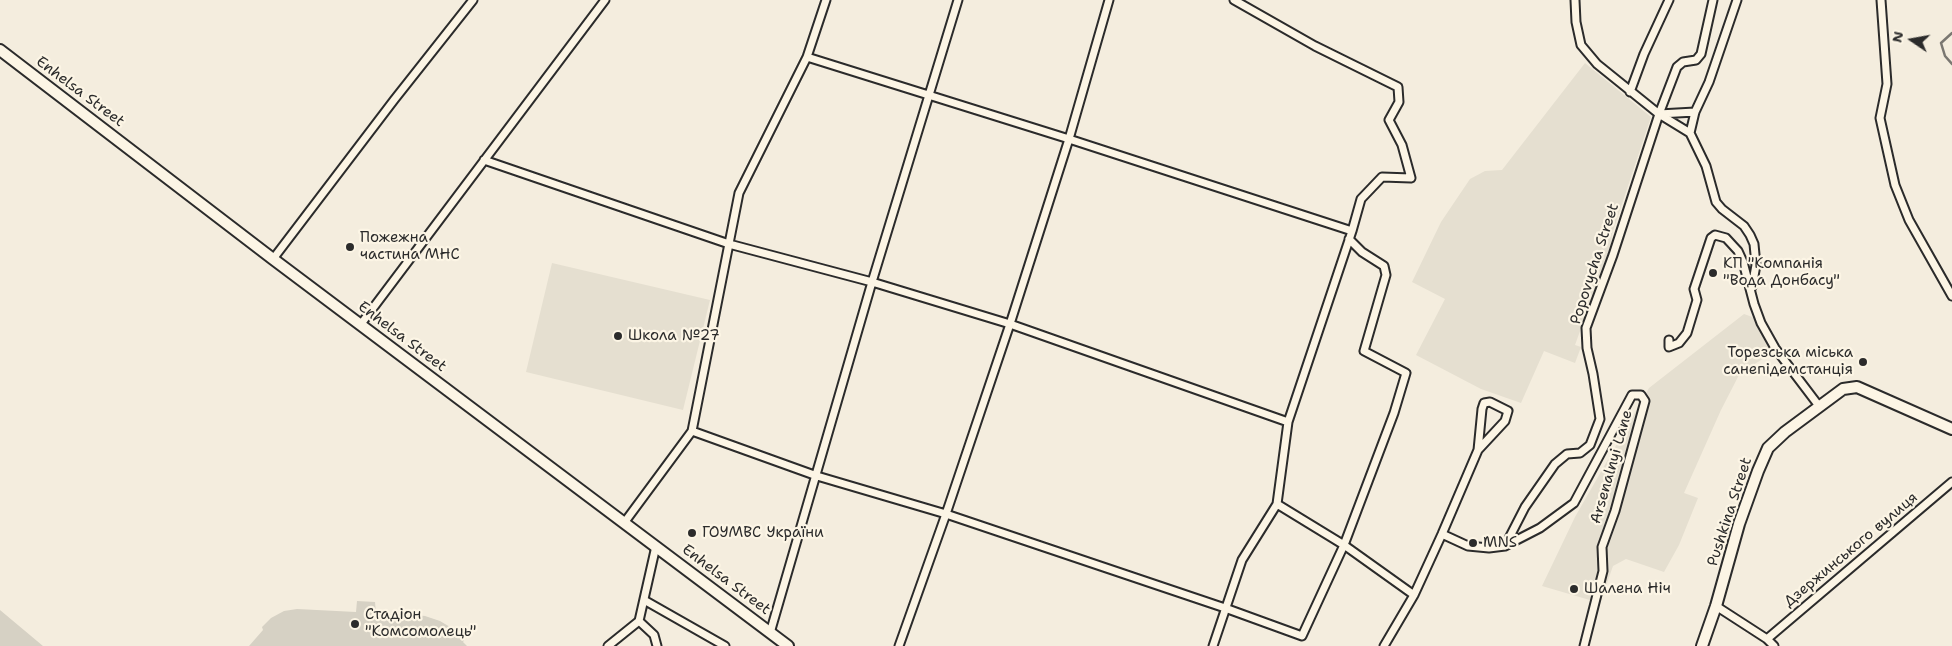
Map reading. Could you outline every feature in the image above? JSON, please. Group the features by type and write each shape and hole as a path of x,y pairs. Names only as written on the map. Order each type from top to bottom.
{"street":[{"path":"273,259 473,0"},
{"path":"361,324 605,0"},
{"path":"624,523 692,431 739,192 807,57 826,0"},
{"path":"770,633 872,282 958,0"},
{"path":"899,646 1010,324 1069,139 1109,0"},
{"path":"1213,646 1242,560 1277,504 1288,422 1352,231 1360,198 1382,177 1411,178 1402,145 1390,120 1399,102 1398,87 1315,46 1234,0"},
{"path":"1575,0 1576,22 1581,45 1597,64 1659,114 1690,133 1706,166 1716,202 1744,226 1752,240 1756,265 1751,290"},
{"path":"1630,92 1644,54 1669,0"},
{"name":"Popovycha Street","path":"1505,546 1525,507 1555,464 1567,454 1580,453 1590,445 1597,428 1600,419 1587,348 1586,328 1613,256 1659,114 1677,67 1683,62 1696,60 1701,54 1713,0"},
{"path":"1690,133 1695,112 1709,82 1737,0"},
{"path":"1881,0 1887,84 1880,118 1895,185 1909,220 1952,296"},
{"name":"Enhelsa Street","path":"0,50 273,259 788,646"},
{"path":"807,57 930,94 1352,231"},
{"path":"1659,114 1695,112"},
{"path":"484,160 729,244 872,282 1010,324 1288,422"},
{"path":"1669,340 1669,347 1679,343 1687,333 1697,300 1694,289 1711,238 1715,236 1726,238 1738,251 1743,262 1761,323 1775,348 1819,406"},
{"path":"692,431 817,476 946,514 1225,608 1302,636 1344,545 1394,413 1406,373 1364,351 1386,275 1384,266 1362,252 1349,240"},
{"name":"Pushkina Street","path":"1702,646 1716,606 1739,524 1758,471 1768,448 1785,432 1843,389 1857,387 1952,429"},
{"name":"Arsenalnyi Lane","path":"1505,546 1540,528 1574,503 1632,395 1641,396 1645,401 1615,511 1602,547 1603,571 1584,646"},
{"path":"1384,646 1414,595 1442,534 1478,450 1484,403 1490,402 1508,411 1505,421 1478,450"},
{"name":"Дзержинського вулиця","path":"1767,639 1952,482"},
{"path":"1277,504 1344,545 1414,595"},
{"path":"1442,534 1468,546 1489,548 1505,546"},
{"path":"608,646 639,621 656,546"},
{"path":"644,600 725,646"},
{"path":"1716,606 1767,639 1774,646"},
{"path":"639,621 654,635 657,646"}],"shaded area":[{"path":"1585,63 1651,117 1612,234 1611,245 1575,345 1581,347 1575,363 1544,351 1521,403 1481,389 1416,355 1445,299 1412,282 1441,222 1470,179 1485,171 1502,170"},
{"name":"Школа №27","path":"552,263 710,300 683,410 526,372"},
{"path":"1744,314 1755,318 1761,334 1774,352 1740,373 1721,410 1684,493 1698,498 1679,545 1664,572 1626,559 1613,566 1600,603 1542,586 1575,517 1649,388"},
{"name":"Стадіон \"Комсомолець\"","path":"357,601 375,602 376,614 425,616 440,621 465,639 463,642 467,646 249,646 263,630 262,627 271,618 284,611 297,609 356,612"},
{"path":"0,610 43,646 0,646"}],"waterway":[{"path":"1952,33 1941,43 1945,56 1952,64"}],"place":[{"name":"Пожежна частина МНС","path":"350,247"},
{"name":"КП \"Компанія \"Вода Донбасу\"","path":"1713,273"},
{"name":"Школа №27","path":"618,336"},
{"name":"Торезська міська санепідемстанція","path":"1863,362"},
{"name":"ГОУМВС України","path":"692,533"},
{"name":"MNS","path":"1473,543"},
{"name":"Шалена Нiч","path":"1574,589"},
{"name":"Стадіон \"Комсомолець\"","path":"355,624"}]}
